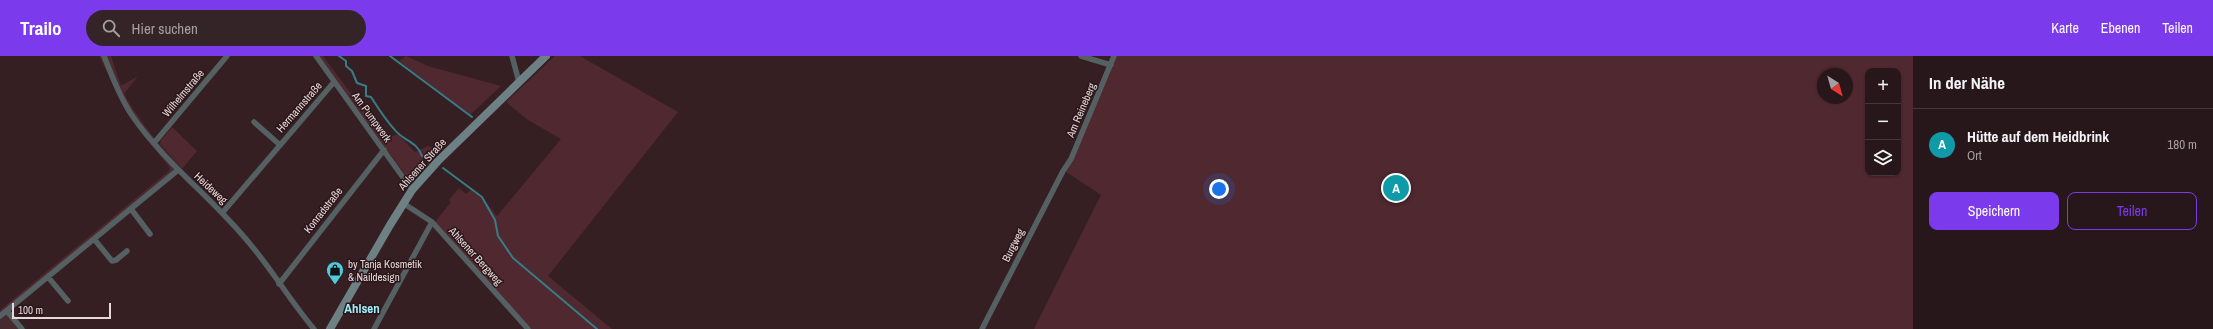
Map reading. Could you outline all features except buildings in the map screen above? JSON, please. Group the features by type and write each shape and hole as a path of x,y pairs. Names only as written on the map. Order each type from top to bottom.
{"main road":[{"name":"Ahlsener Straße","path":"330,329 412,190 438,161 546,56"}],"street":[{"name":"Heideweg","path":"104,56 118,92 127,108 154,143 178,170 222,212 251,244 279,284 314,329"},
{"name":"Wilhelmstraße","path":"154,143 227,56"},
{"name":"Am Pumpwerk","path":"316,56 412,190"},
{"path":"512,56 519,82"},
{"path":"1081,56 1111,65"},
{"name":"Am Reineberg","path":"1063,171 1072,159 1114,56"},
{"name":"Hermannstraße","path":"222,212 334,82"},
{"name":"Hermannstraße","path":"254,122 280,145"},
{"name":"Konradstraße","path":"279,284 384,150"},
{"path":"0,316 178,170"},
{"name":"Burgweg","path":"982,329 1063,171"},
{"name":"Ahlsener Bergweg","path":"403,203 432,222 528,329"},
{"path":"131,209 150,234"},
{"path":"374,329 432,222"},
{"path":"94,239 112,261 116,260 127,251"},
{"path":"48,277 68,301"},
{"path":"7,310 22,329"}],"shaded area":[{"path":"99,56 111,56 121,86 138,76 124,94 165,152 181,169 0,317 0,310 169,171 170,168 127,113"},
{"path":"318,56 323,56 385,139 398,134 415,152 428,146 436,149 409,180"},
{"path":"406,56 428,66 501,86 470,115 399,61"},
{"path":"555,56 580,56 678,112 548,276 612,329 530,329 435,222 451,202 449,200 459,188 466,194 471,190 486,202 497,216 561,139 528,120 506,102"},
{"path":"1116,56 1913,56 1913,329 1034,329 1101,195 1065,171"},
{"path":"172,127 197,151 182,169 160,144 161,140"},
{"path":"6,312 19,329 0,329 0,317"}],"waterway":[{"path":"339,56 346,61 346,66 352,71 357,83 366,86 366,96 371,97 394,129 417,147 422,156 427,157"},
{"path":"390,56 472,117"},
{"path":"443,168 482,197 495,220 498,236 513,258 597,329"}],"place":[{"name":"Hütte auf dem Heidbrink","path":"1396,188"},
{"name":"by Tanja Kosmetik & Naildesign","path":"335,285"}],"district":[{"name":"Ahlsen","path":"362,308"}]}
